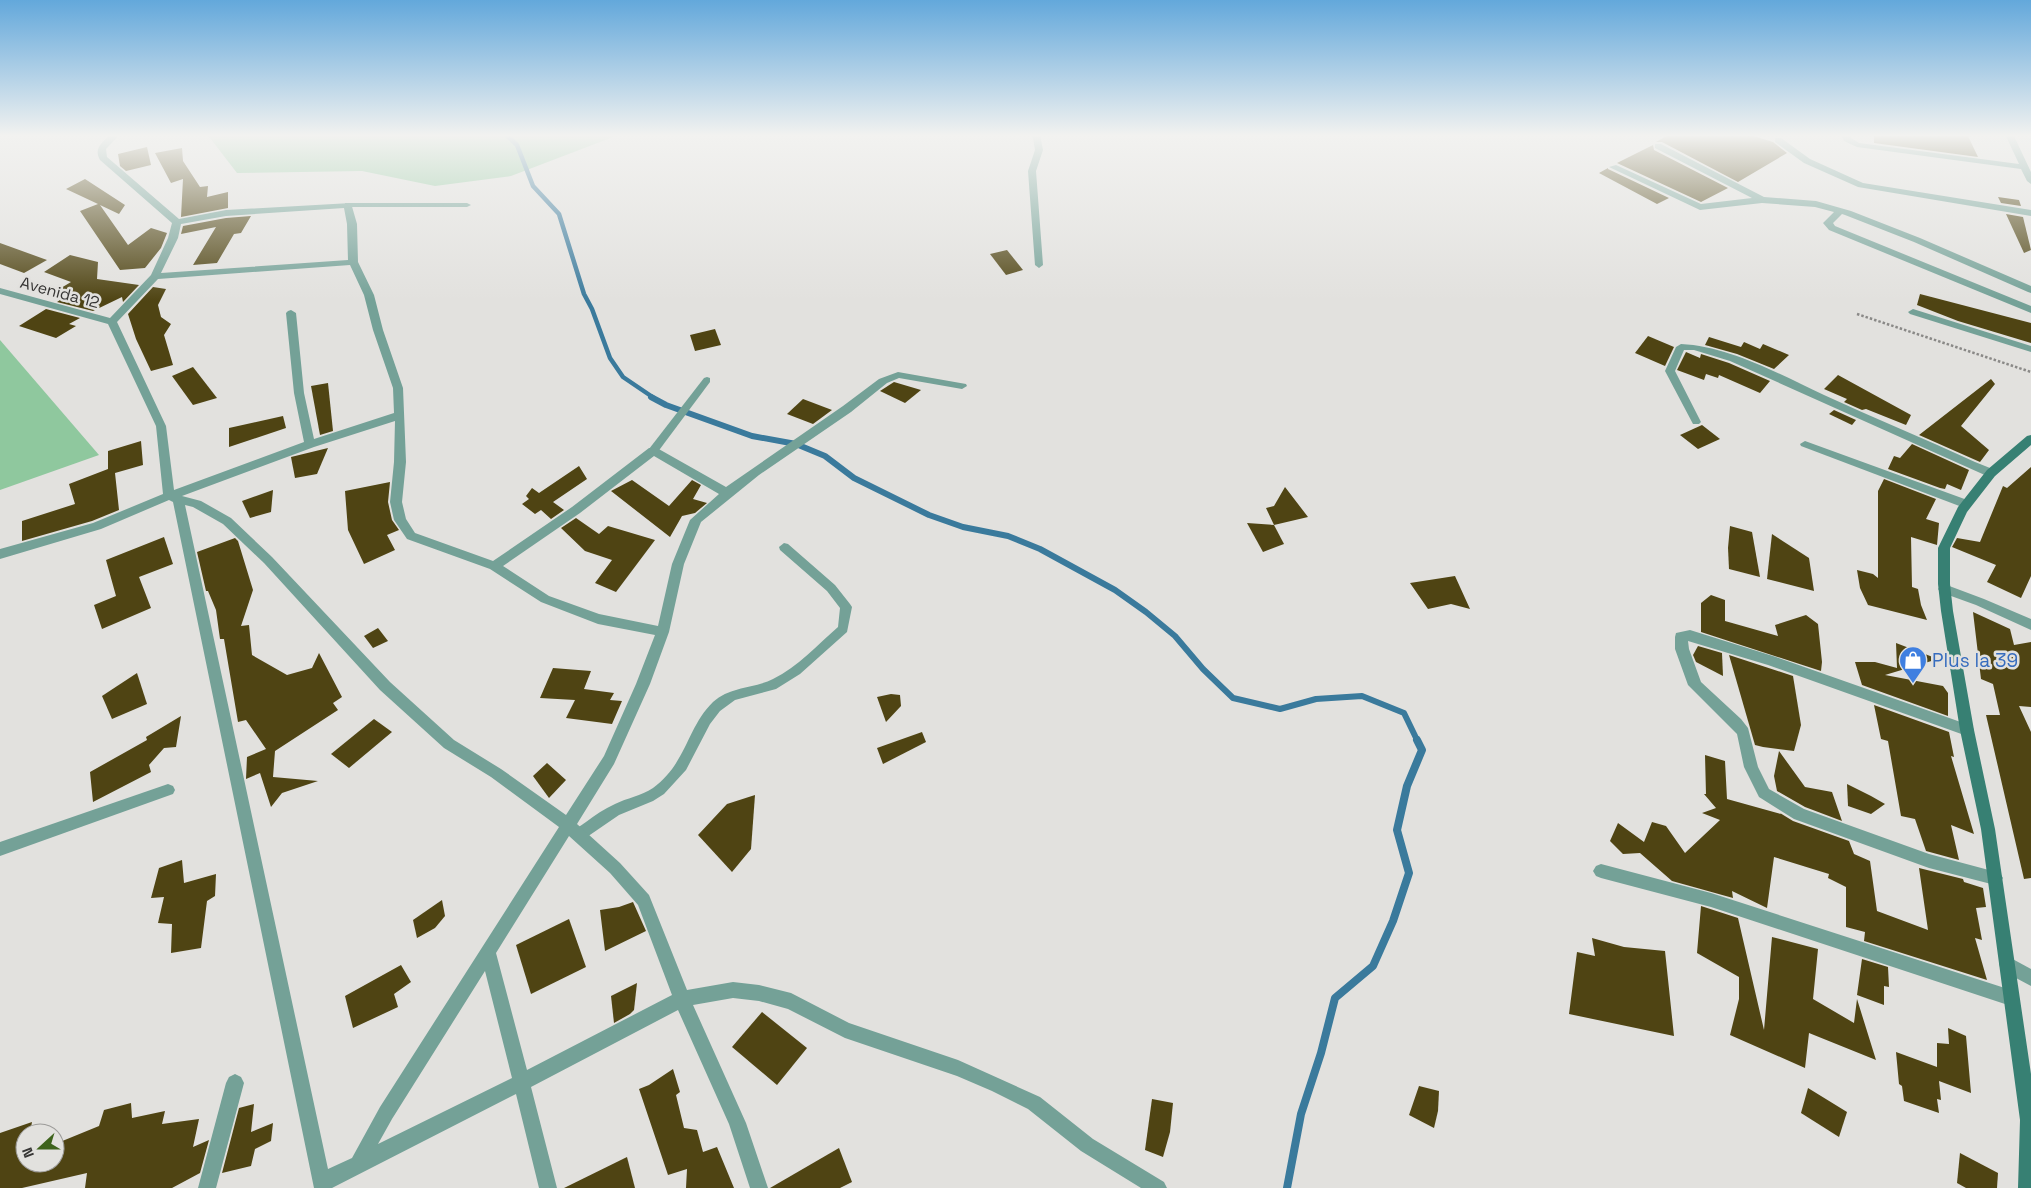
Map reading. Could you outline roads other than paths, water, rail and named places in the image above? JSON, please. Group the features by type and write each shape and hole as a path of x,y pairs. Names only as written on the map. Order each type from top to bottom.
{"main road":[{"path":"2027,1188 2029,1120 1988,829 1967,730 1944,589 1944,548 1966,504 1991,473 2031,440"}],"street":[{"path":"139,189 177,222"},
{"path":"1661,189 1700,207 1762,200 1807,203 1840,211 1917,240 2031,290"},
{"path":"1742,189 1762,200"},
{"path":"1888,189 2031,213"},
{"path":"177,222 226,213 348,205 352,224 352,262 369,296 378,330 398,388 400,462 396,502 400,520 411,536 494,566 545,599 598,619 663,632"},
{"path":"1840,211 1828,223 1832,228 2031,310"},
{"path":"177,222 173,238 154,276 112,322 161,426 174,498 322,1185 358,1164 682,999 733,990 759,993 791,1001 846,1030 958,1068 1034,1103 1087,1145 1158,1188"},
{"path":"154,276 352,262"},
{"name":"Avenida 12","path":"0,291 112,322"},
{"path":"1913,312 2031,349"},
{"path":"291,313 299,393 310,444"},
{"path":"358,1164 386,1113 488,951 573,830 609,760 644,684 663,632 678,564 696,520 727,492 883,381 898,375 962,386"},
{"path":"0,554 97,526 174,498 310,444 400,415"},
{"path":"494,566 576,510 653,451 727,492"},
{"path":"174,498 197,504 227,521 268,560 385,686 449,744 496,773 573,830 615,868 644,900 682,999 737,1123 759,1188"},
{"path":"1944,589 1980,602 2031,625"},
{"path":"1967,730 1771,661 1690,635 1681,637 1682,649 1695,685 1736,723 1742,732 1751,767 1764,793 1799,814 1815,820 1929,861 1995,878"},
{"path":"0,849 168,790"},
{"path":"1601,871 1711,900 2011,998"},
{"path":"488,951 548,1188"},
{"path":"2007,964 2031,978"},
{"path":"207,1188 235,1083"}],"lane":[{"path":"1033,189 1039,265"},
{"path":"348,205 467,205"},
{"path":"1696,422 1670,371 1681,347 1687,346 1699,347 1761,370 1991,473"},
{"path":"653,451 707,380"},
{"path":"1805,444 1966,504"},
{"path":"573,830 621,808 650,798 682,766 701,727 716,706 742,691 770,686 781,681 802,666 843,628 846,607 832,588 784,547"}],"waterway":[{"path":"536,189 559,214 584,294 592,309 610,358 623,377 654,398"},
{"path":"651,397 666,405 752,436 796,444 825,456 854,478 929,515 963,527 1008,536 1040,549 1115,590 1146,612 1175,636 1203,669 1233,698 1280,709 1316,699 1362,696 1404,713 1418,742"},
{"path":"1287,1188 1301,1114 1321,1053 1335,998 1373,966 1393,921 1409,873 1397,830 1407,786 1422,750 1418,742"}],"place":[{"name":"Plus la 39","path":"1913,684"}]}
